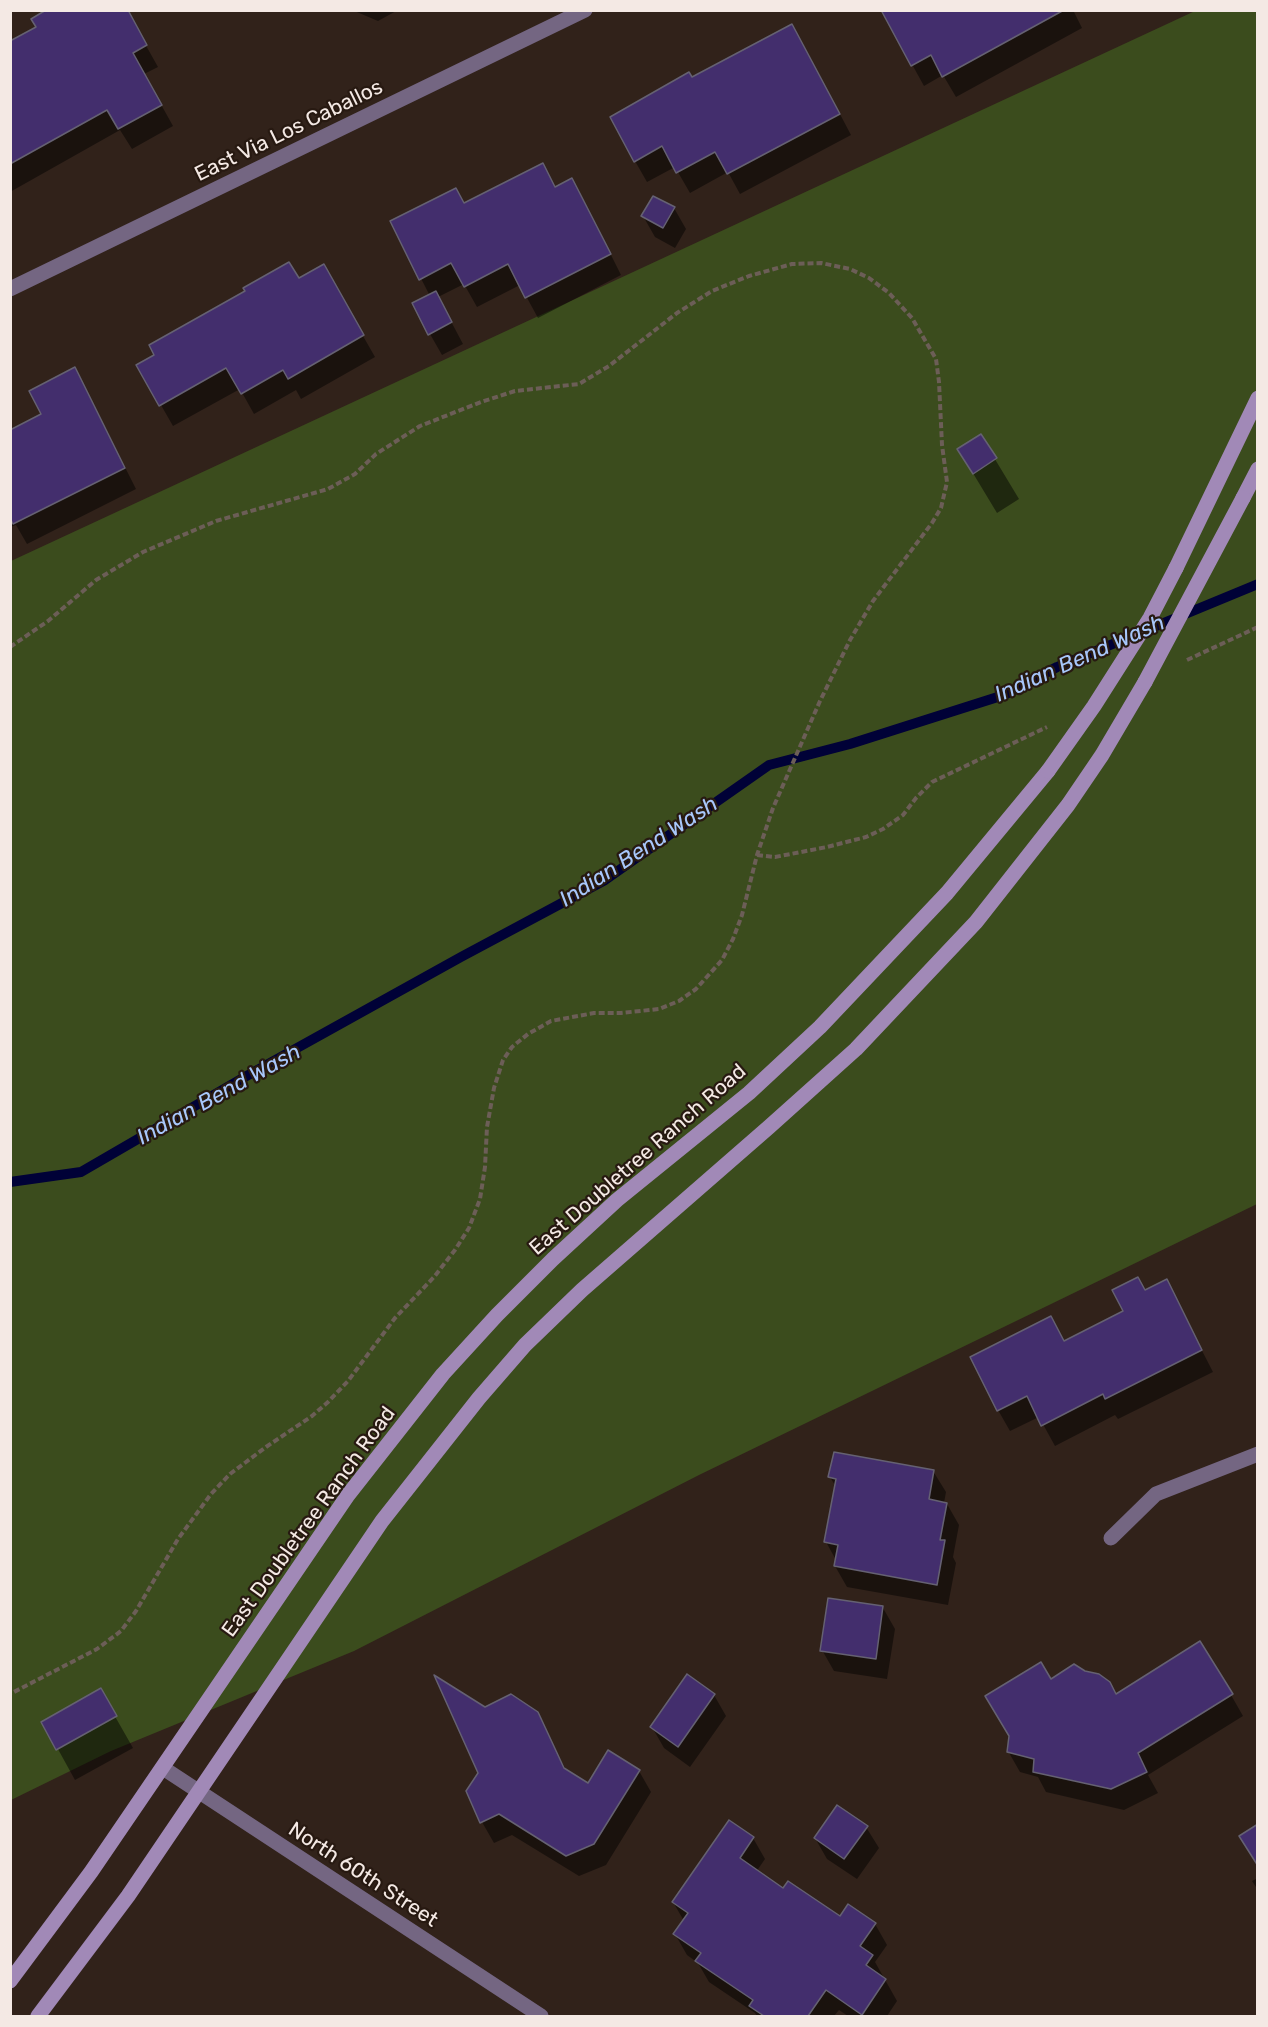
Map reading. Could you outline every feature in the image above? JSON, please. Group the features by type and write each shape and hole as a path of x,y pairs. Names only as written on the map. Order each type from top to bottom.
{"main road":[{"name":"East Doubletree Ranch Road","path":"10,1981 91,1872 348,1495 443,1374 497,1315 617,1200 749,1093 820,1027 947,893 1048,771 1094,706 1150,618 1257,398"},
{"path":"38,2016 128,1896 381,1521 478,1398 525,1345 582,1290 856,1049 976,922 1068,806 1102,755 1145,682 1257,469"}],"street":[{"name":"East Via Los Caballos","path":"10,290 585,10"},
{"path":"1111,1538 1156,1494 1257,1454"},
{"name":"North 60th Street","path":"163,1768 541,2016"}],"path":[{"path":"10,647 48,621 96,580 143,552 216,521 328,489 355,474 376,454 420,426 481,402 515,391 579,384 609,366 678,313 712,291 749,276 792,264 821,263 850,269 869,278 889,293 912,318 936,358 947,482 941,508 873,601 850,640 820,701 773,808 733,939 722,960 696,989 679,1001 659,1009 594,1013 551,1021 528,1034 512,1047 502,1060 494,1088 486,1126 485,1167 480,1199 469,1228 455,1250 395,1318 348,1381 328,1402 312,1416 230,1474 211,1494 178,1539 136,1611 121,1630 96,1649 10,1694"},
{"path":"1185,661 1257,627"},
{"path":"757,855 775,857 866,837 883,829 903,815 932,782 1048,726"}],"green space":[{"path":"1195,11 1257,11 1257,1204 699,1475 354,1651 111,1751 11,1800 11,561"}],"building":[{"path":"46,10 128,10 147,45 133,53 162,105 118,129 107,110 10,164 10,41 36,27 31,19"},
{"path":"881,10 1064,10 942,77 931,55 911,66"},
{"path":"792,24 840,114 727,174 715,152 676,173 662,146 634,162 610,117 689,72 692,77"},
{"path":"543,163 555,187 572,178 611,254 525,298 508,264 464,287 451,263 419,280 390,221 456,188 464,203"},
{"path":"653,196 675,207 663,228 641,216"},
{"path":"289,262 299,278 324,264 364,335 288,379 283,370 241,394 226,368 159,406 136,365 154,355 149,345 245,291 243,288"},
{"path":"436,291 452,322 428,335 412,303"},
{"path":"75,367 125,468 13,524 10,518 10,430 41,414 29,391"},
{"path":"981,434 997,458 973,474 957,449"},
{"path":"1138,1277 1145,1290 1167,1279 1202,1350 1105,1399 1103,1394 1041,1426 1027,1396 997,1411 970,1357 1051,1316 1064,1341 1123,1311 1112,1290"},
{"path":"834,1452 934,1470 929,1499 947,1503 940,1540 945,1540 937,1585 834,1566 838,1545 824,1542 836,1479 828,1477"},
{"path":"828,1598 883,1606 876,1659 820,1651"},
{"path":"1200,1641 1233,1694 1138,1753 1147,1772 1111,1789 1033,1772 1034,1759 1007,1752 1009,1736 985,1696 1041,1662 1051,1679 1074,1664 1085,1671 1099,1674 1110,1682 1116,1694"},
{"path":"687,1674 715,1694 678,1747 650,1727"},
{"path":"434,1675 485,1707 511,1694 538,1712 564,1768 588,1783 608,1750 640,1770 594,1844 566,1856 499,1814 480,1823 466,1791 478,1773"},
{"path":"101,1688 117,1716 56,1750 41,1722"},
{"path":"837,1805 868,1826 844,1859 814,1838"},
{"path":"729,1820 754,1837 740,1858 783,1888 788,1881 840,1916 848,1904 876,1923 860,1946 873,1955 866,1965 886,1979 862,2015 826,1990 808,2016 764,2016 749,2006 753,2000 695,1961 701,1953 673,1934 688,1913 672,1902"},
{"path":"1258,1824 1258,1866 1239,1836"}],"waterway":[{"name":"Indian Bend Wash","path":"10,1182 81,1172 243,1078 605,880 769,765 850,744 1004,695 1057,667 1258,584"}]}
